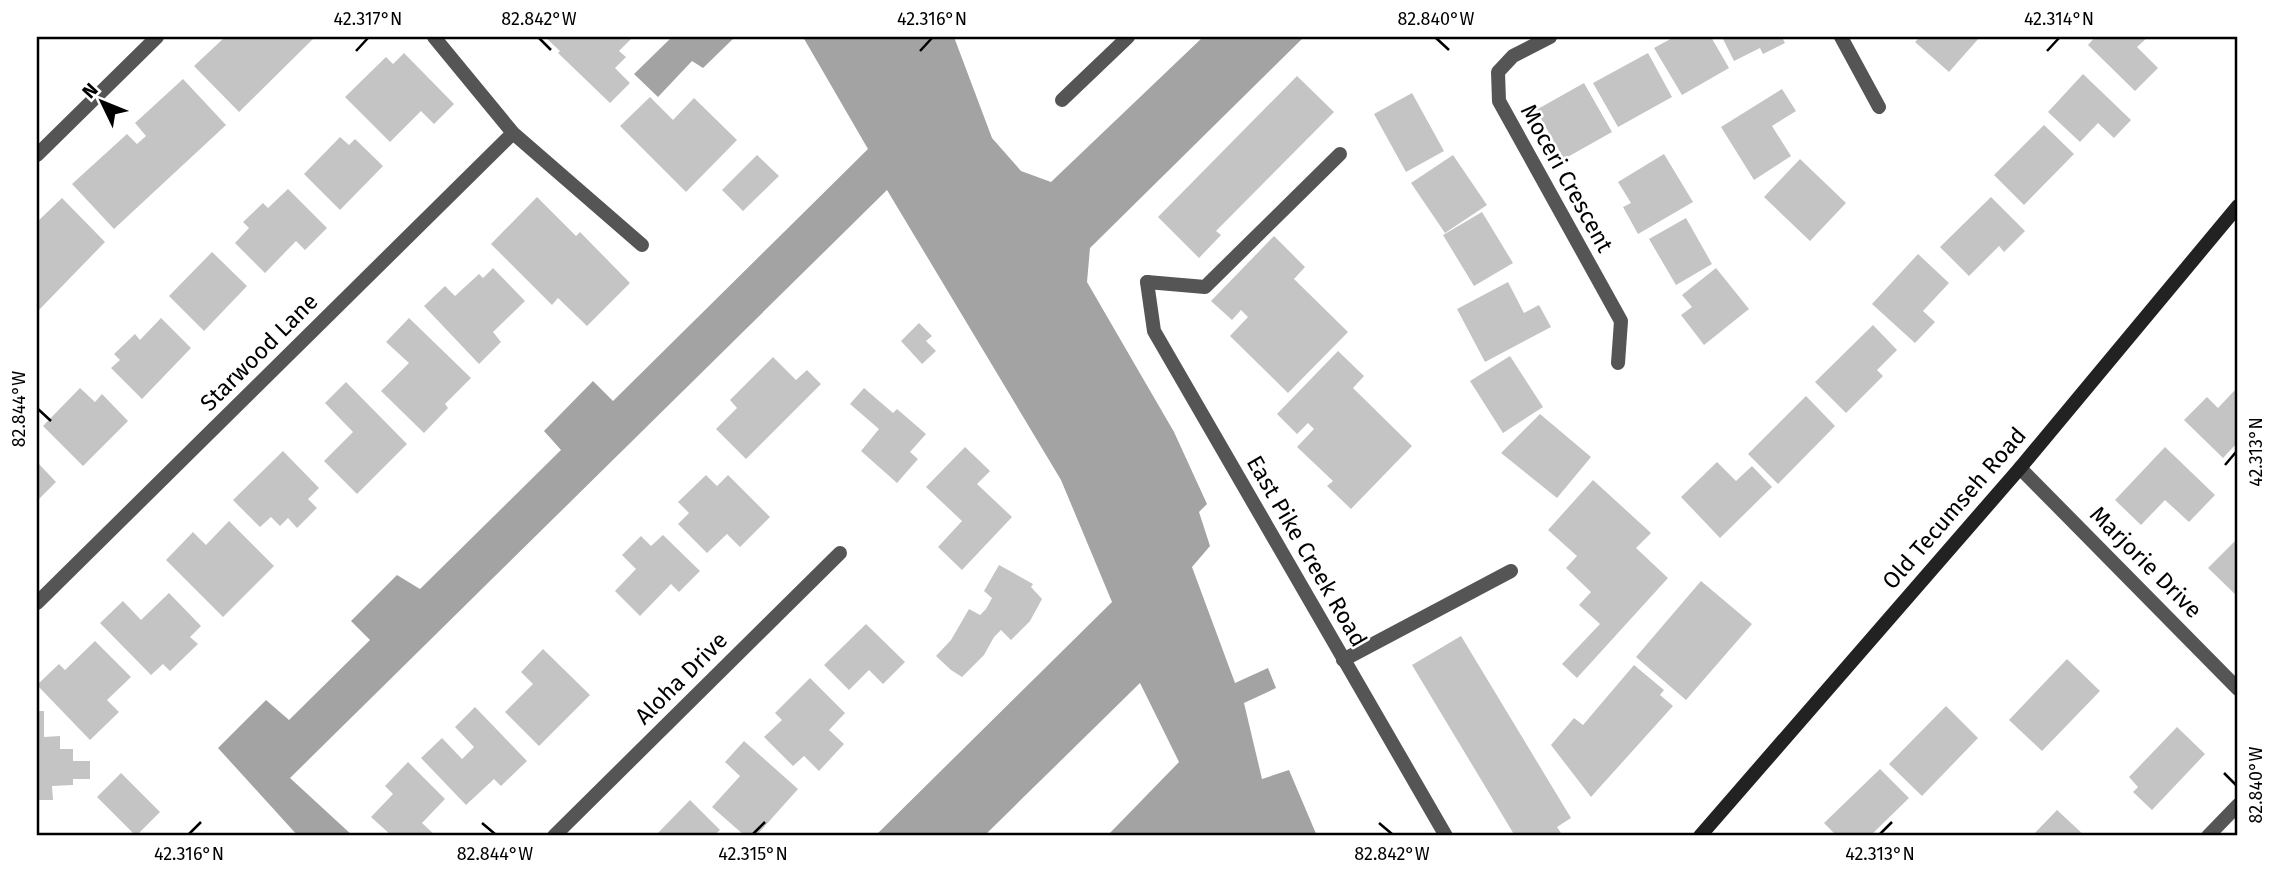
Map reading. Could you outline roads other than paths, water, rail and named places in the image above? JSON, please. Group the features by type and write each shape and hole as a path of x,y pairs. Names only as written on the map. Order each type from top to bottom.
{"main road":[{"name":"Old Tecumseh Road","path":"1700,836 2020,468 2238,206"}],"street":[{"path":"37,155 157,37"},
{"path":"434,37 513,133 642,246"},
{"path":"1062,100 1128,37"},
{"name":"Moceri Crescent","path":"1550,37 1513,56 1498,72 1499,101 1620,321 1618,363"},
{"path":"1841,37 1880,107"},
{"name":"Starwood Lane","path":"37,603 513,133"},
{"name":"East Pike Creek Road","path":"1340,155 1205,287 1147,282 1154,331 1446,836"},
{"name":"Marjorie Drive","path":"2020,468 2238,689"},
{"name":"Aloha Drive","path":"554,836 840,553"},
{"path":"1343,660 1511,571"},
{"path":"2208,836 2238,805"}]}
